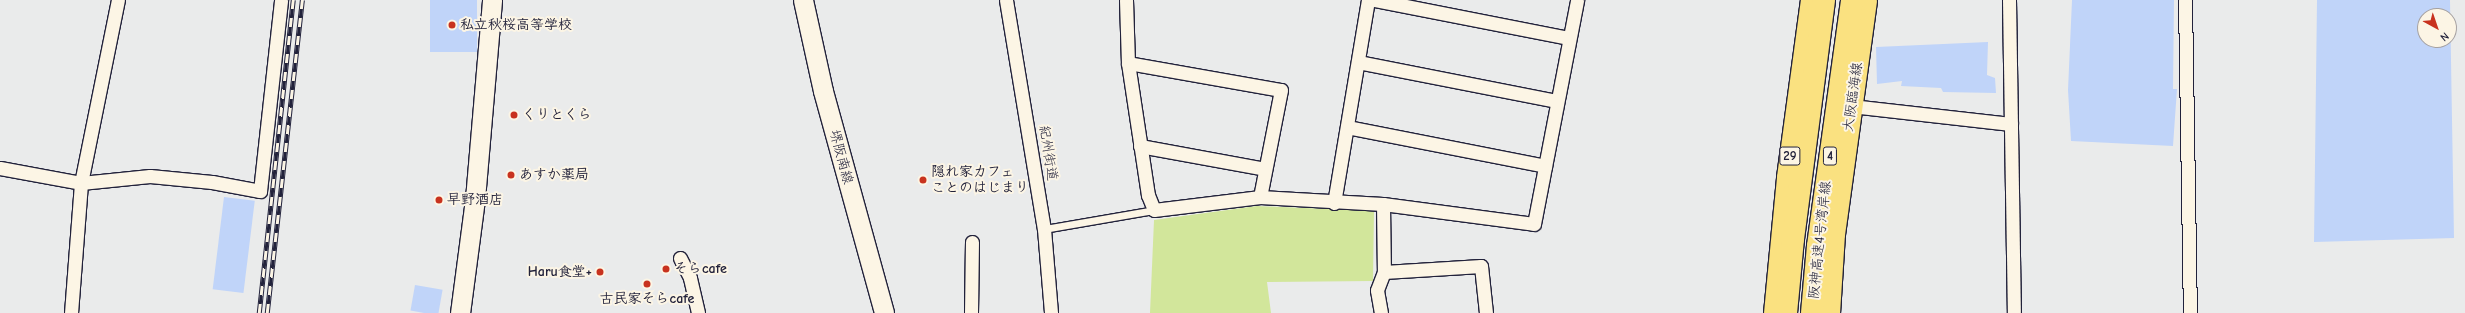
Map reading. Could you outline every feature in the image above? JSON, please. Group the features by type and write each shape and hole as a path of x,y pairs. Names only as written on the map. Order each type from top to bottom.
{"highway":[{"name":"阪神高速4号湾岸線","path":"1786,313 1794,231 1824,0"},
{"name":"阪神高速4号湾岸線","path":"1812,313 1820,231 1852,0"}],"main road":[{"path":"460,313 475,199 492,0"},
{"name":"堺阪南線","path":"803,0 823,92 884,313"},
{"name":"29","path":"1774,313 1787,177 1811,0"},
{"name":"大阪臨海線","path":"1829,313 1834,234 1866,0"}],"street":[{"path":"71,313 81,183 118,0"},
{"path":"0,168 81,183 150,176 212,182 260,191 281,0"},
{"name":"紀州街道","path":"1006,0 1044,230 1051,313"},
{"path":"1126,0 1128,63 1148,195 1154,210 1260,197 1334,203 1383,204 1534,224 1577,0"},
{"path":"1334,203 1368,0"},
{"path":"1375,0 1569,38"},
{"path":"2009,0 2014,313"},
{"path":"2185,0 2190,313"},
{"path":"1358,62 1557,101"},
{"path":"1128,63 1281,90 1260,197"},
{"path":"1851,106 2011,124"},
{"path":"1347,127 1545,166"},
{"path":"1140,146 1265,168"},
{"path":"1381,313 1377,290 1384,272 1383,204"},
{"path":"971,313 972,242"},
{"path":"680,258 690,278 698,313"},
{"path":"1384,272 1481,266 1486,313"}],"lane":[{"path":"1044,230 1154,210"}],"green space":[{"path":"1257,206 1374,211 1373,281 1267,282 1271,313 1150,313 1154,220"}],"building":[{"path":"430,0 477,0 477,52 430,52"},
{"path":"2072,0 2174,0 2173,89 2177,89 2173,146 2071,141 2068,90"},
{"path":"2317,0 2450,0 2450,8 2417,8 2417,48 2451,48 2454,238 2314,242"},
{"path":"1988,42 1987,75 1995,78 1996,93 1943,92 1941,88 1901,86 1902,81 1877,84 1876,47"},
{"path":"224,197 255,201 243,293 213,289"},
{"path":"415,285 443,290 438,313 424,313 410,311"}],"railway":[{"path":"259,313 293,0"},
{"path":"267,313 302,0"}],"place":[{"name":"私立秋桜高等学校","path":"452,25"},
{"name":"くりとくら","path":"514,115"},
{"name":"あすか薬局","path":"511,175"},
{"name":"隠れ家カフェ ことのはじまり","path":"923,180"},
{"name":"早野酒店","path":"439,200"},
{"name":"そらcafe","path":"666,269"},
{"name":"Haru食堂+","path":"600,272"},
{"name":"古民家そらcafe","path":"647,284"}]}
